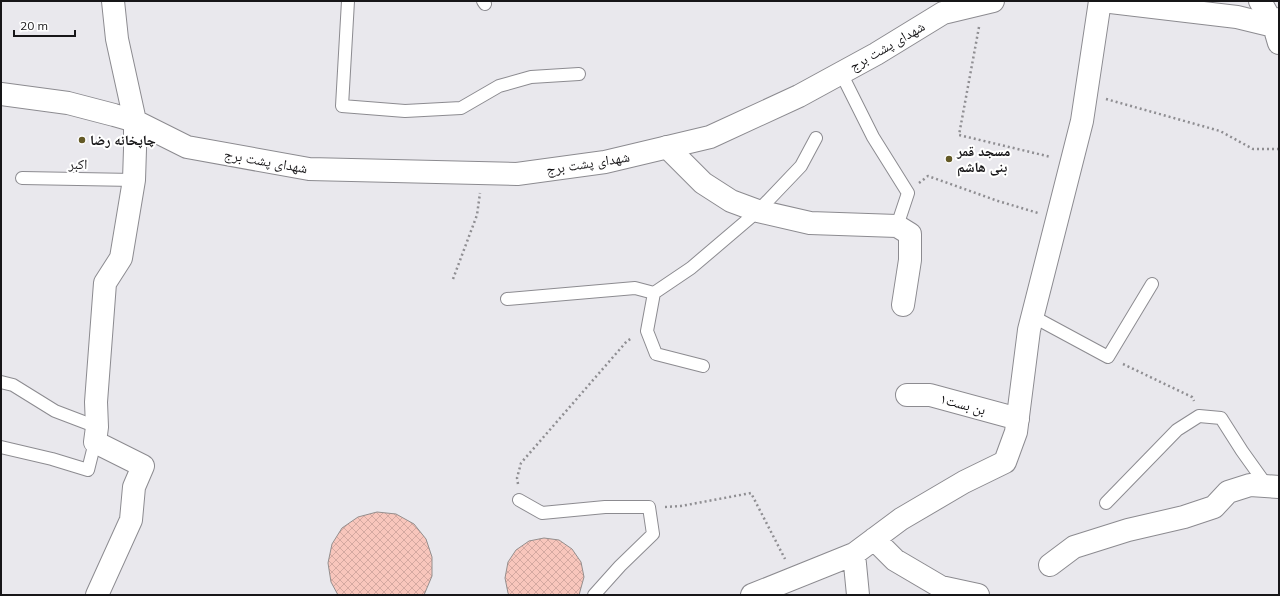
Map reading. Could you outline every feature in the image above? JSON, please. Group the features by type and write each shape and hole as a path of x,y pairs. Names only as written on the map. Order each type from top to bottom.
{"street":[{"path":"97,595 131,520 134,487 143,466 96,434 96,402 105,282 121,258 134,180 135,149 124,118 129,97 117,39 114,1"},
{"path":"752,595 854,554 901,519 964,482 1005,462 1016,432 1032,316 1082,121 1101,1 1237,17 1277,29"},
{"path":"1260,1 1277,29"},
{"name":"شهدای پشت برج","path":"124,118 187,147 309,169 517,174 605,162 710,137 799,96 876,54 943,13 988,2"},
{"path":"1,94 68,103 124,118"},
{"path":"667,147 703,183 731,202 758,211 810,224 897,226 910,234 910,260 903,305"},
{"name":"بن بست۱","path":"907,395 930,395 1018,419"},
{"path":"1050,565 1074,547 1128,530 1184,517 1214,507 1228,492 1250,485 1273,487"},
{"path":"874,539 895,560 941,587 978,595"},
{"path":"854,554 858,595"}],"lane":[{"path":"348,1 342,106 405,111 460,108 499,86 531,77 579,74"},
{"path":"841,73 873,137 908,193 897,226"},
{"path":"703,366 656,354 647,331 654,293 691,268 758,211 801,166 816,138"},
{"name":"اکبر","path":"22,178 134,180"},
{"path":"1032,316 1108,357 1152,284"},
{"path":"507,299 635,288 654,293"},
{"path":"1,382 13,385 96,434 88,470 52,459 1,447"},
{"path":"1106,503 1177,430 1200,416 1221,418 1242,451 1273,487"},
{"path":"519,500 542,513 605,506 649,507 653,534 620,566 594,595"}],"path":[{"path":"988,2 959,135 1071,162"},
{"path":"1086,93 1220,131 1254,149 1279,149"},
{"path":"453,279 477,216 482,173"},
{"path":"908,193 928,176 998,201 1056,218"},
{"path":"519,500 517,478 521,463 627,341 647,331"},
{"path":"1108,357 1192,397 1200,416"},
{"path":"649,507 681,506 751,493 795,578"}],"building":[{"path":"377,512 396,514 414,524 426,539 432,557 432,576 424,595 338,595 331,582 328,563 332,544 342,528 358,517"},
{"path":"544,538 559,540 572,549 581,562 584,577 579,595 509,595 505,578 508,562 516,550 529,541"}],"place":[{"name":"چاپخانه رضا","path":"82,140"},
{"name":"مسجد قمر بنی هاشم","path":"949,159"}]}
